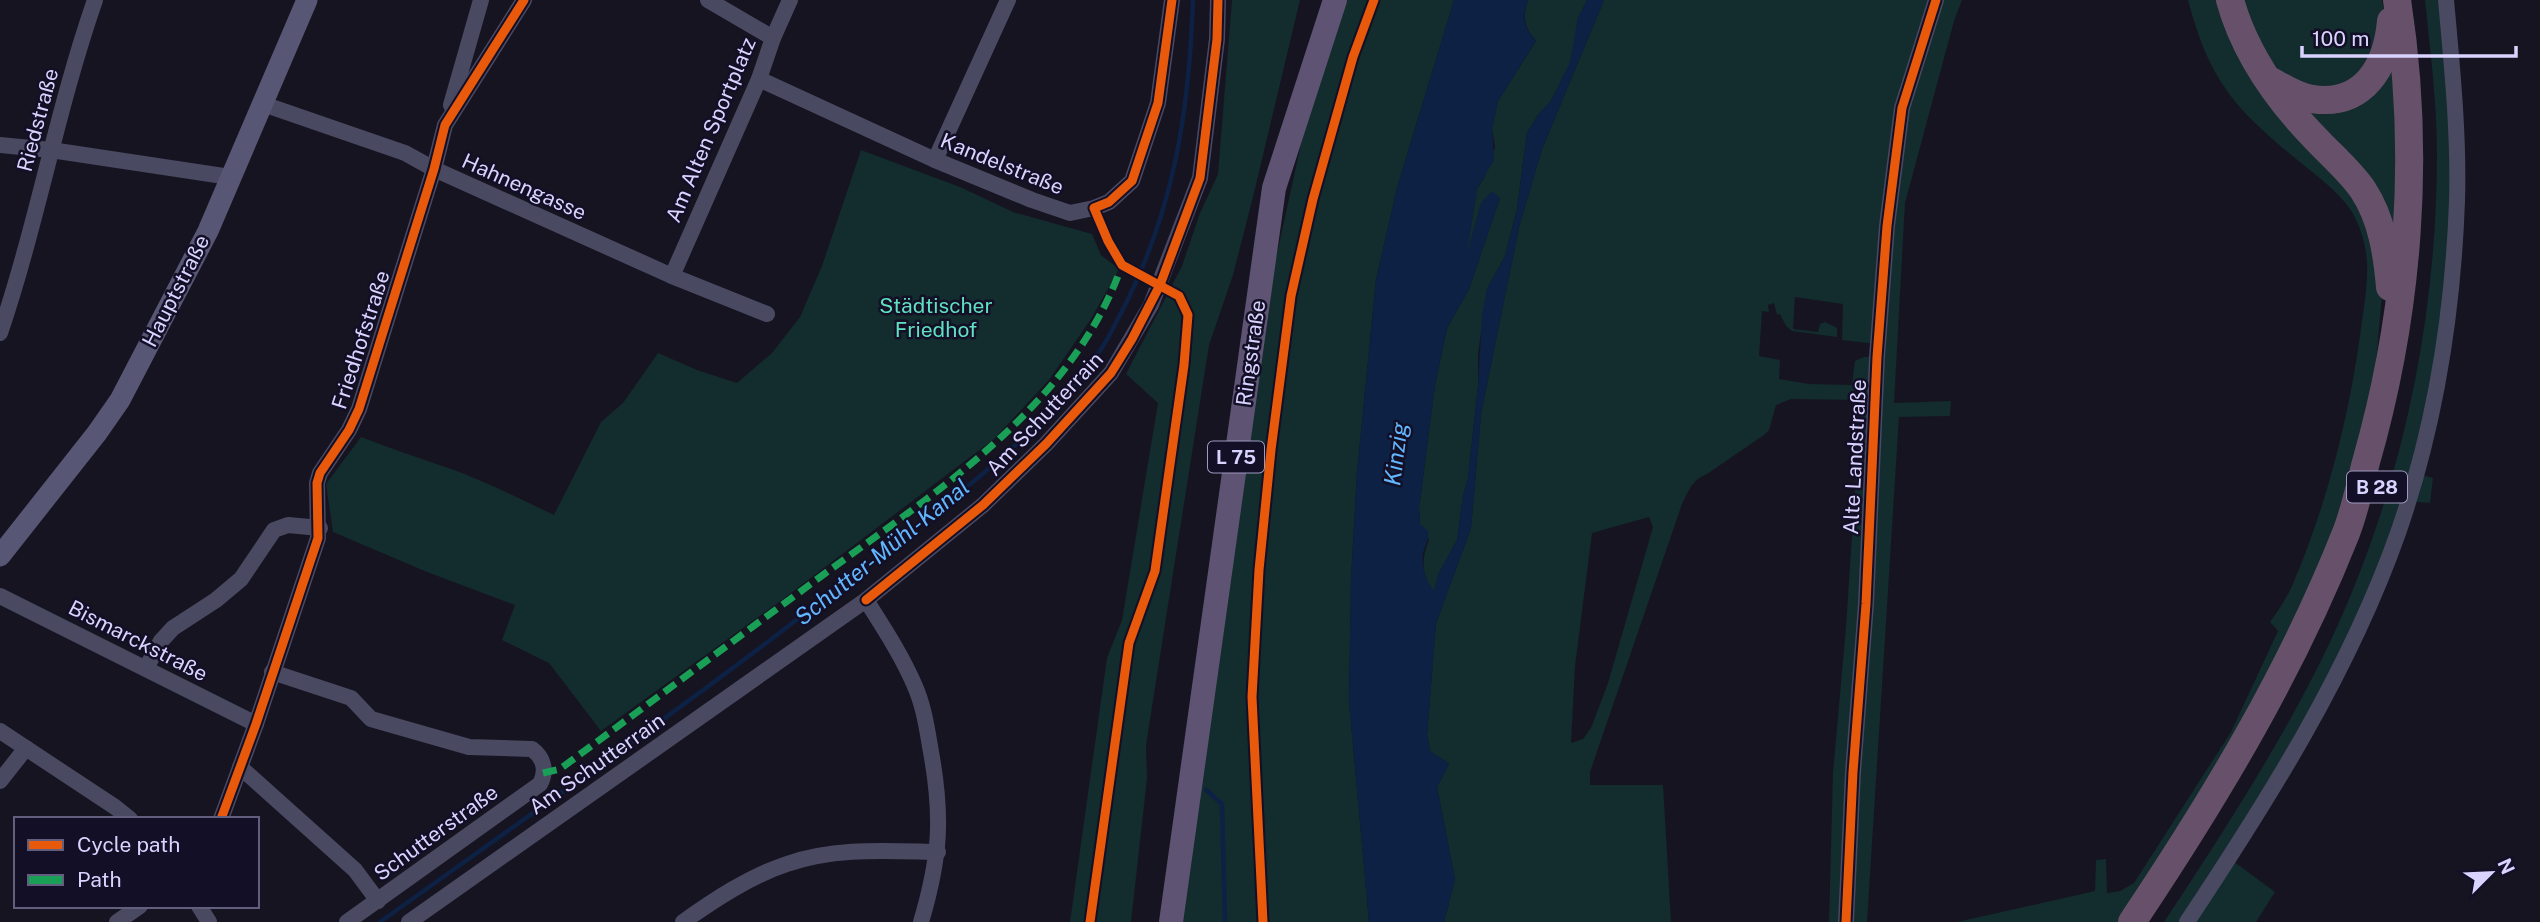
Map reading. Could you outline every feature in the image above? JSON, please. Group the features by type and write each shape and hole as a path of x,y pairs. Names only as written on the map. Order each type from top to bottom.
{"highway":[{"path":"2230,0 2237,26 2266,78 2294,117 2363,190 2380,225 2389,270 2390,367"},
{"path":"2266,78 2311,99 2348,96 2371,80 2381,66 2400,8"},
{"name":"B 28","path":"2132,922 2218,790 2292,656 2347,531 2379,418 2390,367 2403,279 2409,211 2408,113 2400,8"},
{"name":"B 28","path":"2152,922 2245,775 2308,662 2362,538 2396,428 2410,359 2420,286 2426,146 2420,57 2400,8"}],"main road":[{"name":"Ringstraße","path":"1171,922 1274,188 1335,0"}],"street":[{"name":"Riedstraße","path":"0,333 20,274 51,150 95,0"},
{"name":"Hauptstraße","path":"0,555 120,400 208,231 307,0"},
{"path":"445,125 481,0"},
{"name":"Friedhofstraße","path":"223,817 318,538 320,528 316,498 320,473 349,430 359,409 434,169 445,125 524,0"},
{"path":"708,0 773,38"},
{"name":"Am Alten Sportplatz","path":"672,276 760,79 773,38 790,0"},
{"path":"935,160 1008,0"},
{"name":"Kandelstraße","path":"760,79 935,160 1070,213 1109,202 1132,181 1158,103 1172,0"},
{"name":"Am Schutterrain","path":"409,922 866,600 983,505 1046,444 1111,373 1160,285 1200,178 1217,39 1218,0"},
{"name":"Alte Landstraße","path":"1846,922 1853,772 1866,604 1877,357 1887,226 1902,108 1936,0"},
{"path":"2187,922 2281,774 2343,661 2379,581 2414,482 2432,407 2450,293 2456,212 2454,99 2446,0"},
{"name":"Hahnengasse","path":"263,104 405,153 434,169 672,276 767,314"},
{"path":"0,145 230,177"},
{"path":"146,668 161,641 173,628 216,600 241,579 251,568 274,530 288,525 320,528"},
{"name":"Bismarckstraße","path":"0,596 256,724"},
{"path":"866,600 903,660 915,685 926,722 940,812 937,852 921,922"},
{"name":"Schutterstraße","path":"272,672 351,698 371,719 469,747 533,749 540,756 543,773 540,784 347,922"},
{"path":"0,731 128,817"},
{"path":"0,781 26,748"},
{"path":"240,767 355,870 378,901"},
{"path":"683,922 720,898 786,864 855,851 937,852"},
{"path":"117,922 137,908"}],"green space":[{"path":"1232,0 1300,0 1233,275 1209,345 1146,745 1147,778 1131,922 1070,922 1107,658 1122,620 1158,403 1126,374 1182,266 1200,213 1218,174"},
{"path":"1345,0 1454,0 1397,188 1376,280 1357,472 1351,579 1349,701 1369,922 1178,922 1267,299 1303,135"},
{"path":"1528,0 1587,0 1578,18 1571,62 1551,101 1527,133 1517,209 1505,256 1487,289 1478,355 1478,386 1468,478 1457,540 1438,575 1434,592 1425,573 1424,560 1429,540 1420,525 1419,508 1435,385 1447,328 1469,289 1500,198 1465,262 1477,189 1484,178 1495,147 1492,128 1498,101 1536,41 1525,22"},
{"path":"1604,0 1962,0 1905,203 1894,403 1951,401 1950,416 1899,417 1867,922 1829,922 1833,773 1861,400 1791,399 1776,405 1769,430 1764,435 1698,479 1689,490 1590,772 1590,785 1663,785 1671,922 1444,922 1455,879 1437,787 1449,764 1430,751 1427,735 1436,623 1471,528 1481,414 1519,227 1542,149","holes":["1795,297 1843,304 1842,340 1877,344 1877,357 1864,357 1855,361 1852,385 1809,384 1779,379 1780,360 1759,356 1762,311 1769,312 1768,305 1774,303 1777,315 1780,314 1792,331 1837,337 1837,328 1825,322 1820,324 1818,332 1793,329","1649,517 1653,527 1608,683 1591,728 1583,739 1571,743 1575,666 1592,533"]},
{"path":"2188,0 2222,0 2356,195 2383,285 2373,396 2357,464 2310,607 2122,922 1957,922 2095,891 2096,860 2106,859 2107,893 2120,891 2134,883 2231,732 2278,631 2270,622 2290,591 2304,556 2325,495 2342,432 2355,368 2366,290 2366,257 2360,230 2352,212 2340,197 2273,140 2226,90 2205,51"},
{"path":"2243,0 2382,0 2385,16 2378,57 2340,87 2303,85 2278,69 2269,57"},
{"path":"2425,0 2445,0 2453,100 2449,293 2415,473 2433,478 2430,503 2406,501 2379,580 2229,858 2275,892 2256,922 2164,922 2252,784 2313,677 2356,582 2396,463 2422,340 2435,216 2436,115"},
{"path":"2394,64 2399,238 2285,96 2313,107"},
{"name":"Städtischer Friedhof","path":"861,150 960,187 1013,212 1092,234 1101,255 1119,269 1091,319 1049,380 994,439 779,602 601,731 549,663 502,640 515,605 427,572 333,532 326,484 361,437 467,475 554,515 601,422 623,403 658,353 737,383 772,353 800,317 822,266"}],"water":[{"name":"Kinzig","path":"1454,0 1528,0 1525,22 1536,41 1498,101 1492,128 1494,160 1477,189 1467,253 1481,203 1492,191 1500,198 1469,289 1447,328 1435,385 1419,508 1420,524 1428,531 1423,568 1434,591 1438,575 1457,540 1468,478 1482,315 1487,289 1505,256 1517,210 1527,133 1551,101 1570,62 1578,18 1587,0 1604,0 1542,149 1519,227 1481,414 1471,528 1436,623 1427,735 1430,751 1449,764 1437,787 1455,879 1444,922 1369,922 1349,701 1351,579 1357,472 1376,280 1397,188"}],"waterway":[{"name":"Schutter-Mühl-Kanal","path":"380,922 628,745 811,609 993,465 1050,412 1076,383 1102,347 1121,313 1139,275 1166,199 1188,82 1193,0"},
{"path":"1206,790 1222,804 1225,922"}],"marked path":[{"path":"543,773 560,769 900,519 990,447 1031,408 1068,364 1099,317 1122,265"}],"cycle path":[{"path":"222,817 318,538 317,483 320,473 349,430 359,409 434,169 445,125 524,0"},
{"path":"1090,922 1129,643 1155,571 1184,365 1188,315 1179,296 1122,265 1094,208 1109,202 1132,181 1158,103 1172,0"},
{"path":"866,600 983,505 1046,444 1111,373 1132,339 1160,285 1200,178 1217,39 1218,0"},
{"path":"1263,922 1252,697 1259,570 1271,450 1291,296 1313,199 1353,57 1374,0"},
{"path":"1846,922 1853,772 1866,604 1877,357 1887,226 1902,108 1936,0"}]}
